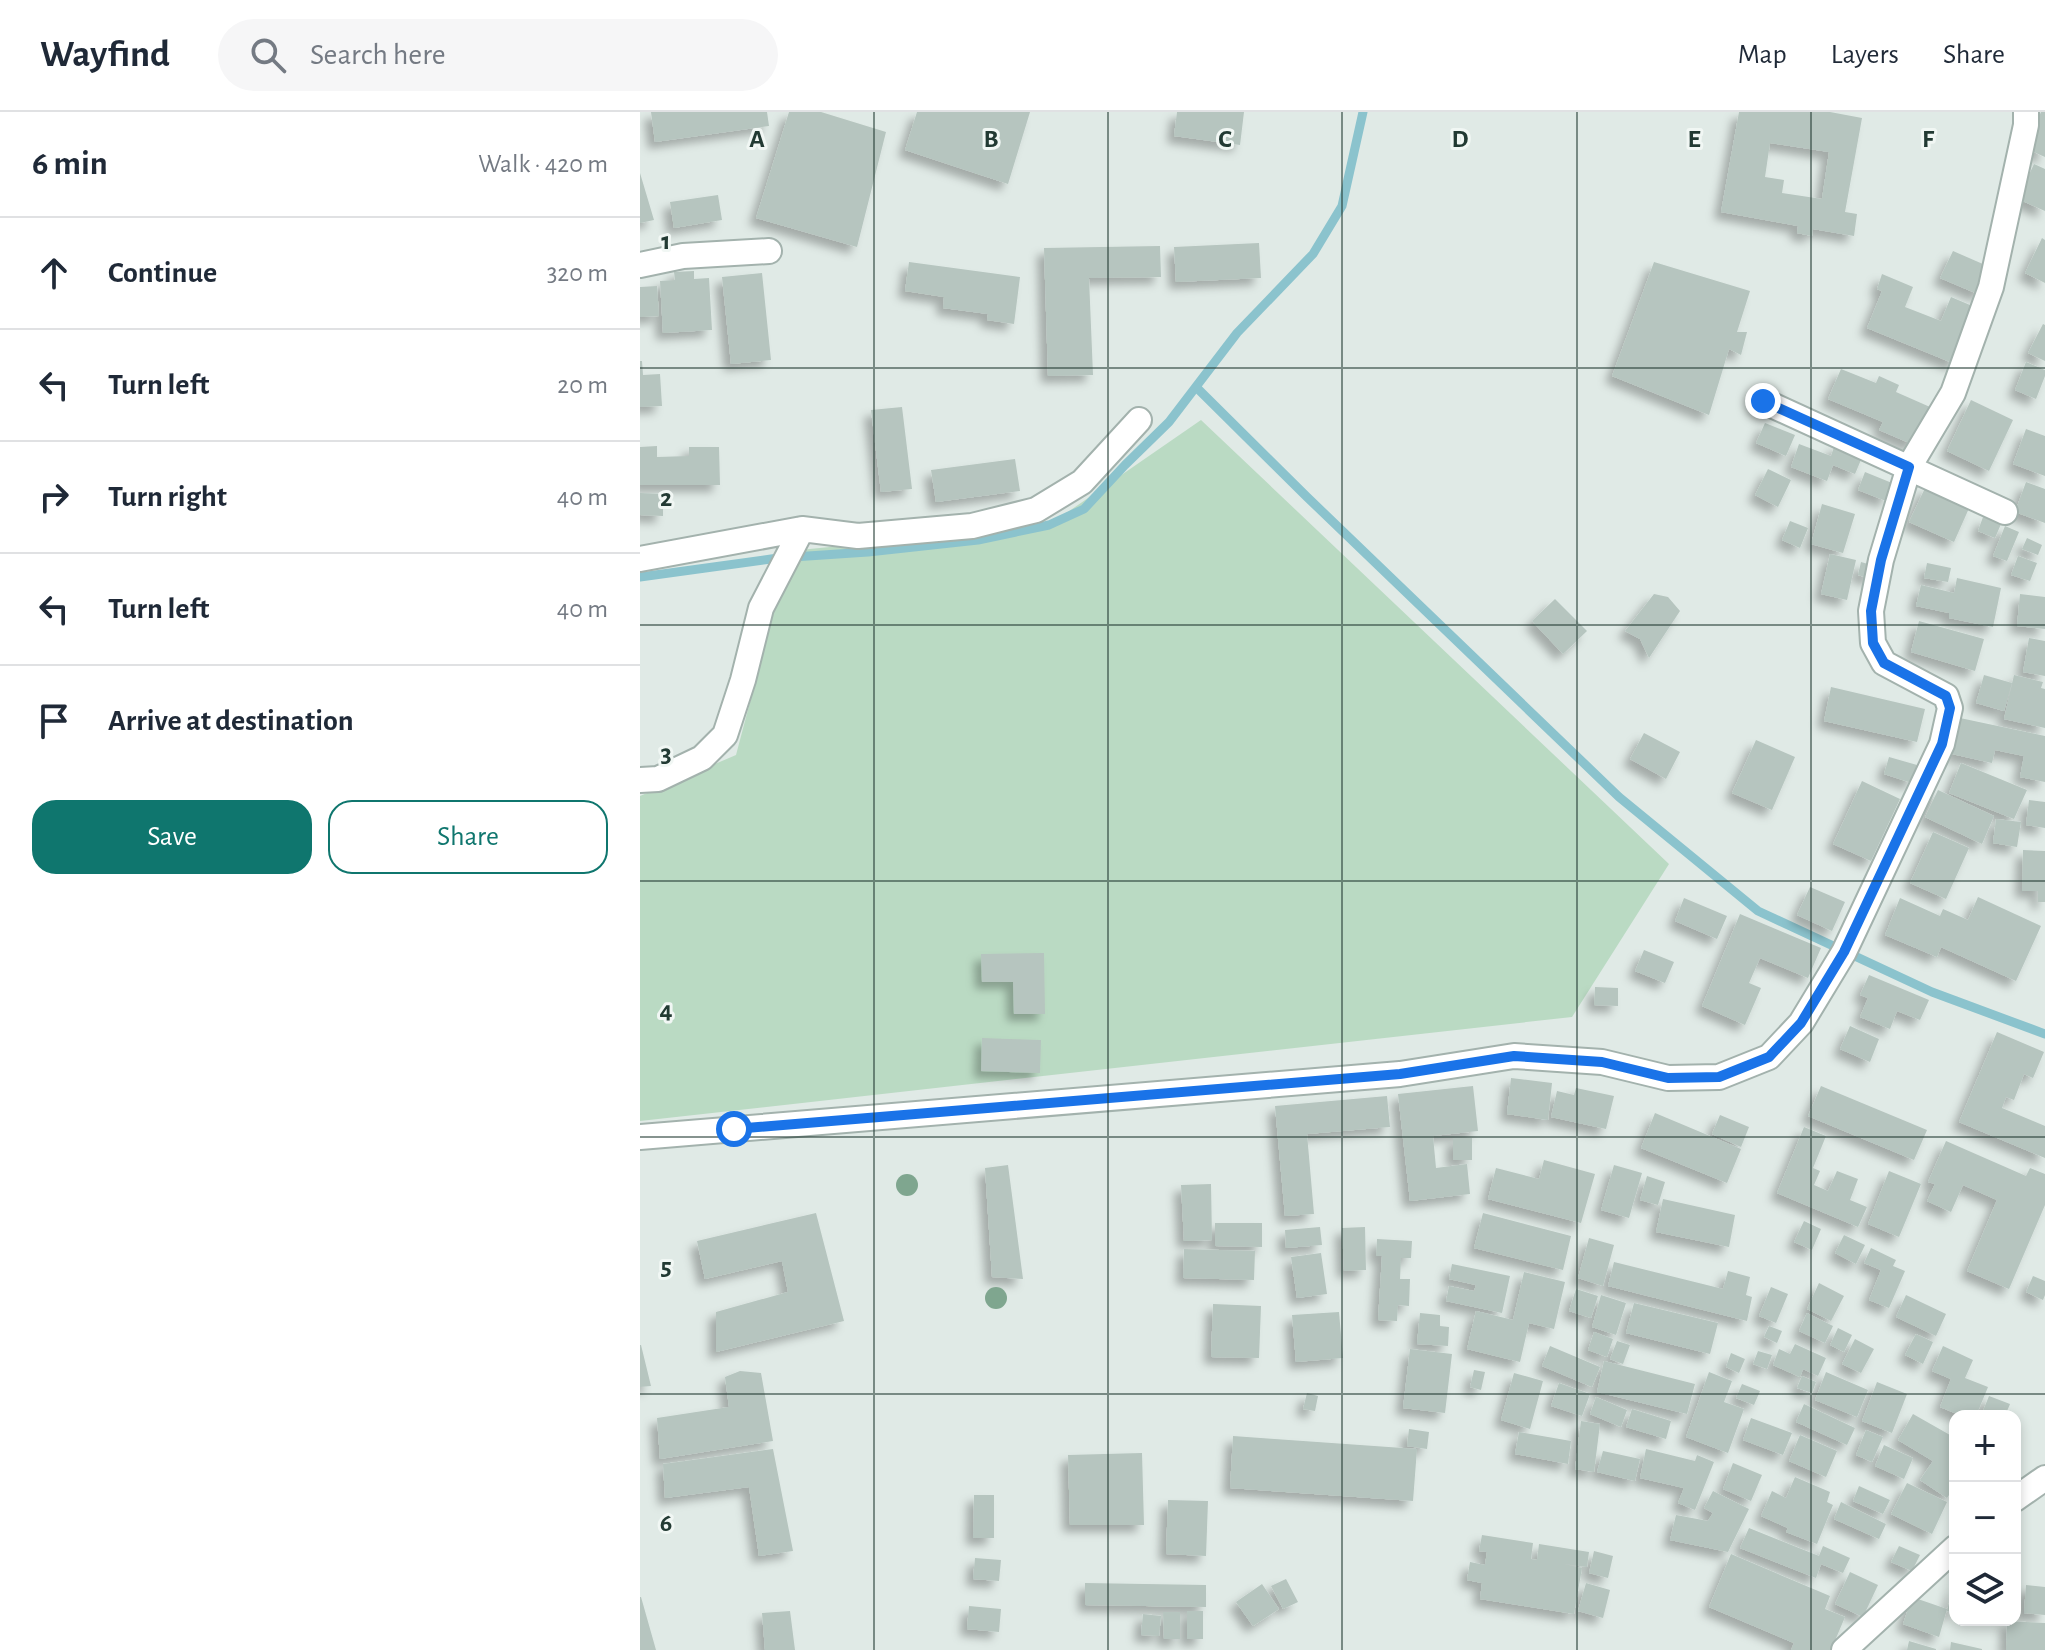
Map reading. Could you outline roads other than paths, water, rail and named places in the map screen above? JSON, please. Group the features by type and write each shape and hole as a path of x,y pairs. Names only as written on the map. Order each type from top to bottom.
{"street":[{"path":"640,1137 1400,1074 1514,1056 1602,1062 1668,1078 1719,1077 1769,1057 1801,1023 1844,952 1942,744 1950,708 1946,696 1884,663 1873,643 1871,611 1909,467 1953,393 1991,287 2026,125 2026,112"},
{"path":"640,265 683,256 769,251"},
{"path":"1763,401 2005,512"},
{"path":"640,559 792,548 858,536 972,526 1036,510 1082,482 1139,420"},
{"path":"640,780 658,779 702,758 725,735 761,608 792,548"},
{"path":"2021,1495 2045,1478"},
{"path":"1844,1650 1949,1554"}],"waterway":[{"path":"640,577 778,558 978,540 1049,525 1084,509 1169,422 1237,333 1313,254 1342,206 1363,112"},
{"path":"1196,387 1619,797 1758,911 1932,992 2045,1034"}]}
